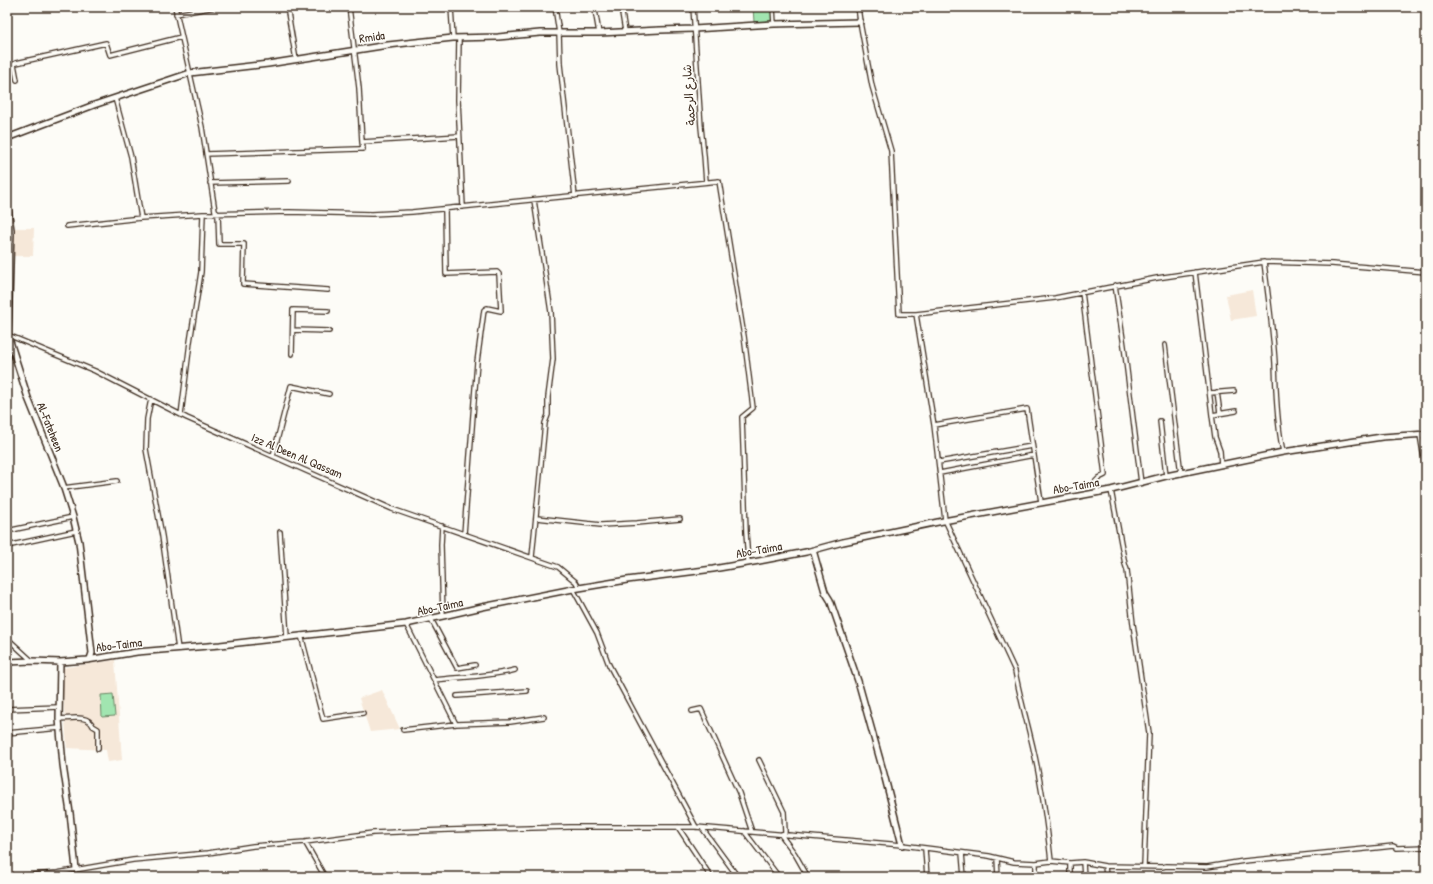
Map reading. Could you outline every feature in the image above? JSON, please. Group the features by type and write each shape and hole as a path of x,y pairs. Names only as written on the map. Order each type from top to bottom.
{"street":[{"path":"175,7 202,127 215,211 218,214 219,244 244,244 243,284 328,290"},
{"path":"176,14 215,7"},
{"path":"287,7 296,60"},
{"path":"206,154 363,149 359,88 349,7"},
{"path":"450,7 452,38"},
{"path":"555,7 559,33 560,64 575,196"},
{"path":"621,7 625,31"},
{"name":"شارع الرحمة","path":"692,7 706,182"},
{"path":"773,7 774,24"},
{"path":"859,7 860,22 872,86 891,151 900,314 916,314 1054,298 1115,285 1264,262 1332,264 1426,272"},
{"path":"595,10 599,33"},
{"name":"Rmida","path":"7,138 115,98 190,73 296,60 354,50 452,38 694,29 774,24 860,22"},
{"path":"17,80 14,64 16,63 106,43 110,55 181,38"},
{"path":"459,38 458,100 463,207"},
{"path":"115,98 131,157 140,218"},
{"path":"362,142 459,136"},
{"path":"210,183 289,181"},
{"path":"67,226 140,218 203,214 289,212 372,214 445,209 719,181 744,336 753,408 742,417 748,562"},
{"path":"532,557 545,423 548,415 548,397 553,359 551,312 534,200"},
{"name":"Al-Fateheen","path":"7,201 12,230 8,335 28,398 73,517 79,542 92,653 90,659"},
{"path":"445,209 446,274 497,272 499,274 500,312 487,308 484,310 477,362 464,534"},
{"path":"181,414 201,272 203,214"},
{"path":"1264,262 1272,332 1275,390 1283,452"},
{"path":"1195,272 1212,415 1216,444 1220,451 1221,465"},
{"path":"1115,285 1141,483"},
{"path":"1082,292 1105,475 1095,482 1099,492"},
{"path":"292,354 293,310 328,311"},
{"path":"916,314 934,425 945,520 1015,671 1034,751 1044,802 1051,861"},
{"path":"293,330 329,331"},
{"name":"Izz Al Deen Al Qassam","path":"8,335 95,371 237,441 392,509 558,567 576,582 576,588 597,632 609,665 696,827"},
{"path":"1165,345 1180,474"},
{"path":"273,456 291,386 329,394"},
{"path":"1210,393 1234,391"},
{"path":"1217,392 1220,413"},
{"path":"151,399 147,419 146,449 152,473 164,546 178,649"},
{"path":"934,425 1027,409 1041,502"},
{"path":"1212,415 1236,411"},
{"path":"1160,421 1166,476"},
{"path":"1423,434 1426,471"},
{"name":"Abo-Taima","path":"7,662 60,662 137,652 178,649 406,624 576,588 713,569 813,550 887,532 1111,490 1166,476 1266,457 1283,452 1382,437 1423,434"},
{"path":"938,462 1032,446"},
{"path":"940,473 1034,455"},
{"path":"63,488 117,481"},
{"path":"1111,490 1124,564 1127,570 1149,733 1144,866"},
{"path":"7,531 73,517"},
{"path":"536,518 601,525 680,519"},
{"path":"442,526 441,545 444,616"},
{"path":"7,546 76,531"},
{"path":"280,532 287,637"},
{"path":"813,550 826,592 858,681 902,845"},
{"path":"431,619 457,668 475,665"},
{"path":"406,624 456,724"},
{"path":"302,635 323,719 363,713"},
{"path":"7,638 32,661"},
{"path":"60,662 61,686 59,719 63,765 76,869"},
{"path":"434,680 499,674 515,670"},
{"path":"457,696 528,691"},
{"path":"7,709 59,706"},
{"path":"692,711 701,709 738,793 752,832"},
{"path":"403,730 456,724 510,722 544,717"},
{"path":"59,719 85,719 91,722 93,726 98,729 98,749"},
{"path":"7,733 60,728"},
{"path":"759,760 784,812 785,832 781,835"},
{"path":"678,827 712,877"},
{"path":"10,877 57,873 133,860 208,853 253,846 305,842 373,833 517,828 696,827 902,845 997,858 1014,862 1083,862 1105,866 1199,867 1251,860 1393,846 1397,848 1426,847"},
{"path":"702,828 738,877"},
{"path":"744,831 779,877"},
{"path":"781,835 795,854 808,877"},
{"path":"305,842 325,877"},
{"path":"925,849 927,877"},
{"path":"962,853 964,877"},
{"path":"997,858 998,877"},
{"path":"1083,862 1084,877"},
{"path":"1036,863 1036,877"},
{"path":"1070,863 1070,877"},
{"path":"1105,866 1106,877"}],"shaded area":[{"path":"12,228 34,228 33,256 12,256"},
{"path":"1252,290 1256,316 1231,320 1226,295"},
{"path":"115,660 122,760 108,762 106,750 67,748 61,668"},
{"path":"382,690 400,729 370,732 359,698"}],"green space":[{"path":"753,7 771,7 772,21 754,22"},
{"path":"113,694 115,716 102,717 101,695"}]}
